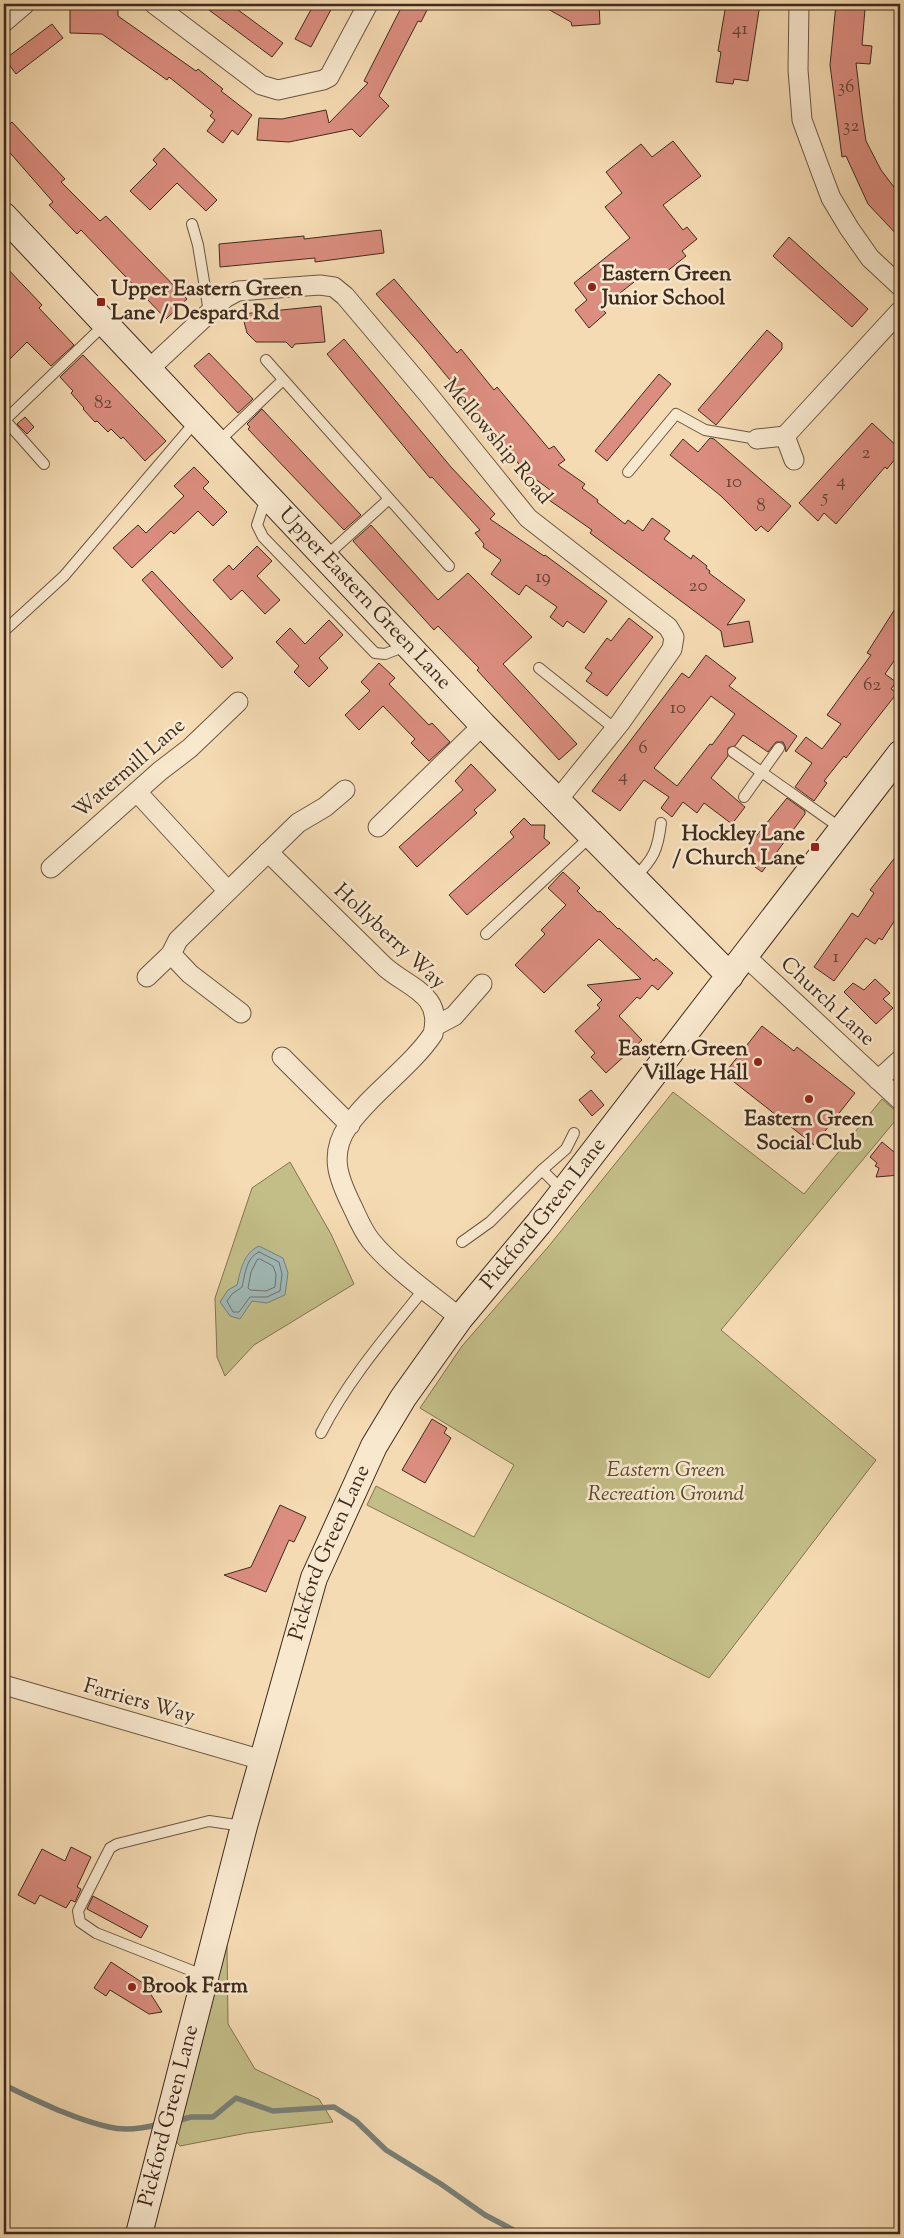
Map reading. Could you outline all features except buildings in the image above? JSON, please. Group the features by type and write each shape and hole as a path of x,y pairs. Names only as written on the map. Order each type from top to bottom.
{"street":[{"path":"4,22 25,4"},
{"path":"154,4 261,86 278,90 323,80 328,77 368,4"},
{"path":"799,4 798,70 802,120 831,198 870,258 900,286"},
{"name":"Upper Eastern Green Lane","path":"10,227 105,324 556,802 634,878 738,966"},
{"name":"Mellowship Road","path":"148,370 225,298 238,291 320,285 334,287 345,296 427,393 528,518 668,627 674,637 672,649 615,729 556,802"},
{"path":"757,439 785,436 900,312"},
{"path":"785,436 794,460"},
{"name":"Watermill Lane","path":"51,868 160,771 190,748 238,702"},
{"path":"378,827 483,726"},
{"name":"Pickford Green Lane","path":"139,2234 244,1826 314,1578 374,1446 403,1398 460,1318 563,1192 900,754"},
{"path":"148,978 170,954 178,940 227,890 298,823 326,808 345,790"},
{"path":"137,792 227,890"},
{"name":"Hollyberry Way","path":"268,852 384,967 423,994 435,1012 435,1026 433,1034 428,1041 350,1124 343,1135 337,1154 337,1172 370,1239 424,1289 460,1318"},
{"path":"170,954 190,974 241,1013"},
{"name":"Church Lane","path":"738,966 900,1100"},
{"path":"435,1026 454,1016 482,984"},
{"path":"282,1057 350,1124"},
{"path":"878,1080 900,1060"},
{"name":"Farriers Way","path":"4,1685 262,1760"}],"lane":[{"path":"192,224 198,245 210,312"},
{"path":"44,464 5,420 105,324"},
{"path":"266,360 449,566"},
{"path":"217,443 284,380"},
{"path":"628,472 676,414 704,430 757,439"},
{"path":"4,631 64,576 196,421"},
{"path":"267,496 258,525 263,537 375,654 384,654 407,645"},
{"path":"324,557 389,499"},
{"path":"539,668 615,729"},
{"path":"744,798 779,748"},
{"path":"732,752 843,830"},
{"path":"634,878 651,861 659,845 661,823"},
{"path":"486,934 591,836"},
{"path":"462,1242 490,1222 566,1149 574,1133"},
{"path":"542,1170 563,1192"},
{"path":"321,1433 331,1414 364,1365 424,1289"},
{"path":"205,1974 195,1972 96,1932 80,1922 78,1911 110,1848 117,1844 209,1821 244,1826"}],"green space":[{"name":"Eastern Green Recreation Ground","path":"673,1092 804,1194 882,1099 900,1115 721,1330 876,1460 709,1678 367,1505 376,1486 474,1537 514,1465 420,1408 462,1346 548,1247"},
{"path":"290,1162 331,1234 354,1284 254,1345 225,1376 217,1357 215,1298 252,1188"},
{"path":"227,1946 228,2024 255,2069 319,2099 333,2122 247,2133 180,2146 174,2139 216,1970"}],"water":[{"path":"259,1246 283,1258 288,1273 285,1295 267,1303 252,1301 240,1319 230,1316 220,1302 228,1290 237,1285 246,1258 249,1253"}],"waterway":[{"path":"4,2085 96,2124 121,2129 160,2124"},
{"path":"176,2121 191,2117 213,2117 236,2098 273,2111 334,2107 356,2121 386,2150 441,2184 485,2215 521,2234"}],"place":[{"name":"Eastern Green Junior School","path":"592,287"},
{"name":"Upper Eastern Green Lane / Despard Rd","path":"101,302"},
{"name":"Hockley Lane / Church Lane","path":"815,847"},
{"name":"Eastern Green Village Hall","path":"758,1062"},
{"name":"Eastern Green Social Club","path":"809,1099"},
{"name":"Brook Farm","path":"132,1987"}]}
